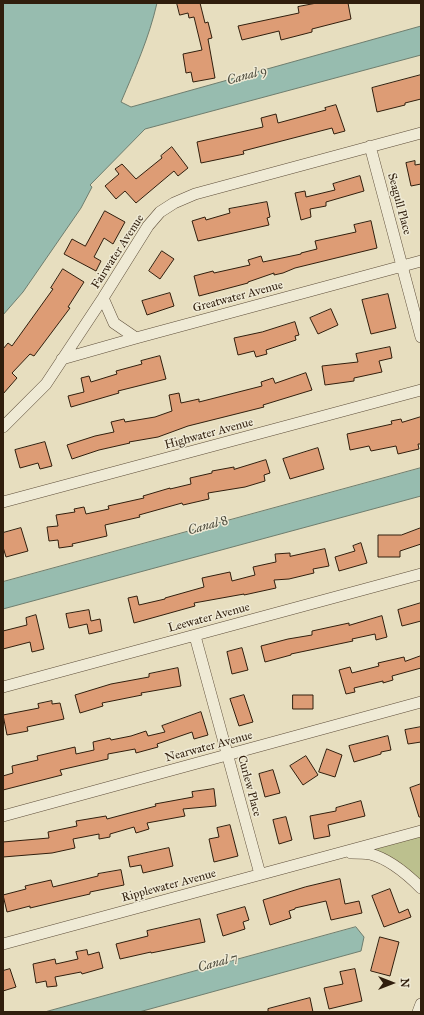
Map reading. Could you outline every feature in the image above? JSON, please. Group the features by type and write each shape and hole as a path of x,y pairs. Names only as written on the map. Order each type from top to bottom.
{"street":[{"name":"Fairwater Avenue","path":"3,427 46,384 103,298 148,226 160,212 174,203 195,194 421,132"},
{"name":"Seagull Place","path":"370,146 421,337"},
{"name":"Greatwater Avenue","path":"62,359 421,261"},
{"path":"103,298 114,323 136,338"},
{"name":"Highwater Avenue","path":"3,502 421,390"},
{"name":"Leewater Avenue","path":"3,688 421,574"},
{"name":"Curlew Place","path":"195,636 260,874"},
{"name":"Nearwater Avenue","path":"3,816 421,702"},
{"name":"Ripplewater Avenue","path":"3,944 421,831"},
{"name":"Ripplewater Avenue","path":"343,852 370,854 389,862 407,874 421,888"},
{"path":"418,1012 421,1004"}],"green space":[{"path":"421,833 421,886 411,875 353,851"}],"water":[{"name":"Canal 9","path":"3,3 157,3 146,41 121,102 131,107 421,26 421,55 145,129 90,185 92,187 81,208 23,292 3,315"},
{"path":"421,468 421,496 3,609 3,582"},
{"path":"356,927 364,937 361,951 139,1012 45,1012"}],"building":[{"path":"177,3 200,3 205,23 208,22 212,38 208,39 215,78 193,82 191,72 186,73 183,54 202,50 194,17 189,18 188,13 180,15"},
{"path":"317,3 348,3 351,19 312,29 312,32 281,40 279,31 242,40 238,26 299,13 298,7"},
{"path":"421,75 421,99 405,103 405,105 377,112 372,88"},
{"path":"336,105 345,131 334,134 332,128 243,151 244,154 201,163 197,142 263,127 261,118 276,114 278,123 326,110 325,108"},
{"path":"172,147 188,168 178,176 174,171 136,203 125,191 116,199 105,186 119,174 115,169 122,164 136,179 162,158 161,156"},
{"path":"415,161 415,165 421,164 421,184 411,186 406,163"},
{"path":"360,176 364,191 326,202 326,206 310,209 311,217 301,220 295,193 305,191 306,197 335,190 333,184"},
{"path":"267,202 270,217 267,218 269,225 198,241 192,221 205,217 206,220 230,213 229,209"},
{"path":"105,211 125,222 113,244 104,238 94,257 101,261 96,271 64,254 72,239 85,246"},
{"path":"371,221 377,248 295,268 283,273 274,275 274,273 248,283 199,296 194,276 213,271 214,273 250,265 248,260 261,256 263,262 301,254 317,249 315,241 356,232 354,225"},
{"path":"162,251 174,259 160,279 149,271"},
{"path":"63,269 84,282 68,307 70,308 34,356 30,354 12,373 17,378 3,394 3,349 8,343 12,346 53,289 51,288"},
{"path":"170,293 174,306 147,315 142,301"},
{"path":"388,294 396,328 371,334 362,300"},
{"path":"331,309 338,325 318,334 310,318"},
{"path":"295,322 299,335 295,336 296,340 266,350 267,354 256,357 254,351 238,355 234,338 262,332"},
{"path":"390,347 392,358 379,361 382,372 354,378 354,381 325,385 322,366 358,362 356,354"},
{"path":"160,356 166,379 118,391 119,393 71,407 68,396 84,392 81,378 89,376 91,382 117,374 116,371 142,364 141,361"},
{"path":"306,373 312,390 263,405 264,407 188,426 158,437 129,442 130,443 99,450 72,459 67,445 95,436 114,432 111,422 124,419 125,422 155,417 172,411 169,395 179,393 181,403 199,399 199,402 262,386 261,382 273,378 275,383"},
{"path":"421,417 421,444 418,444 419,449 398,454 396,446 371,451 369,446 350,450 347,434 392,424 391,421 401,419 402,422"},
{"path":"45,442 52,466 40,469 38,463 20,468 15,450"},
{"path":"318,448 324,469 290,479 283,459"},
{"path":"266,460 270,473 264,475 265,481 245,487 208,493 209,499 183,505 182,503 139,515 140,517 105,525 107,536 72,544 73,546 59,548 58,540 49,541 47,527 58,526 56,515 75,512 74,509 84,507 86,514 109,509 108,506 144,498 143,496 170,488 191,484 190,478 212,473 212,471 234,467 234,469"},
{"path":"21,528 28,551 6,557 3,547 3,533"},
{"path":"421,528 421,544 400,551 400,557 378,557 378,535 401,535"},
{"path":"361,543 367,563 339,571 335,557 355,551 353,546"},
{"path":"325,549 329,566 313,569 314,573 289,579 274,580 276,588 194,603 195,606 134,623 128,598 137,596 139,605 165,599 204,587 202,578 230,572 232,581 255,575 253,567 276,562 275,554 290,553 290,556"},
{"path":"421,603 421,621 402,626 398,610"},
{"path":"89,610 91,621 100,619 102,631 89,634 87,624 69,628 66,614"},
{"path":"36,615 44,649 32,652 30,642 3,649 3,631 27,625 26,618"},
{"path":"382,616 387,637 376,640 375,634 352,639 353,641 291,654 265,662 261,646 312,635 312,631 349,623 349,625"},
{"path":"242,648 248,670 232,674 227,652"},
{"path":"421,656 421,668 392,676 393,680 383,683 383,681 354,688 355,692 346,694 339,670 350,667 352,673 379,666 378,663 404,657 405,661"},
{"path":"178,668 181,686 141,693 142,695 102,703 103,706 80,713 75,695 111,684 149,677 149,674"},
{"path":"244,695 253,722 239,726 230,699"},
{"path":"293,695 313,695 313,709 293,709"},
{"path":"52,701 52,704 60,703 64,719 27,727 28,731 7,735 3,715 39,708 38,704"},
{"path":"201,712 208,735 194,739 192,732 157,744 158,747 136,753 135,749 108,754 108,759 60,770 62,775 3,790 3,776 13,773 12,766 38,760 37,756 75,747 76,754 94,750 93,742 110,738 111,740 131,736 146,731 148,736 165,732 162,726"},
{"path":"421,727 421,742 408,744 405,730"},
{"path":"388,736 391,750 354,762 349,746"},
{"path":"327,749 342,755 335,777 319,772"},
{"path":"306,756 318,775 303,785 290,766"},
{"path":"273,770 280,793 265,797 259,774"},
{"path":"421,784 421,817 419,817 410,788"},
{"path":"214,789 216,806 183,809 185,816 147,823 149,829 136,833 134,827 110,834 110,837 99,839 99,834 73,839 75,848 52,853 3,857 3,842 49,838 48,832 77,826 76,821 106,816 107,819 156,806 155,804 193,797 192,792"},
{"path":"361,801 365,816 328,825 330,836 314,839 310,816 336,811 336,808"},
{"path":"286,817 292,840 279,844 273,820"},
{"path":"230,825 238,856 214,862 209,839 219,837 217,828"},
{"path":"169,848 173,866 143,873 141,865 130,867 128,857"},
{"path":"121,870 124,885 90,892 90,894 30,908 30,906 7,912 3,895 26,889 25,886 51,880 53,887 98,876 98,874"},
{"path":"340,879 345,904 359,901 362,913 331,920 326,901 295,908 289,911 291,918 270,925 263,900 305,887"},
{"path":"390,889 399,913 408,909 411,917 384,927 372,896"},
{"path":"245,907 249,920 243,922 245,929 223,936 217,915"},
{"path":"200,919 205,942 120,959 116,944 148,936 147,931"},
{"path":"380,937 399,942 390,976 371,971"},
{"path":"87,950 88,955 99,952 103,968 82,974 81,972 55,977 57,986 47,987 46,981 36,983 33,964 55,959 56,964 78,959 76,952"},
{"path":"10,969 16,987 3,991 3,971"},
{"path":"355,969 362,1001 329,1009 324,988 343,984 340,972"},
{"path":"310,998 313,1012 268,1012 268,1009"}],"water label":[{"name":"Canal 8","path":"208,526"},
{"name":"Canal 7","path":"218,963"}]}
